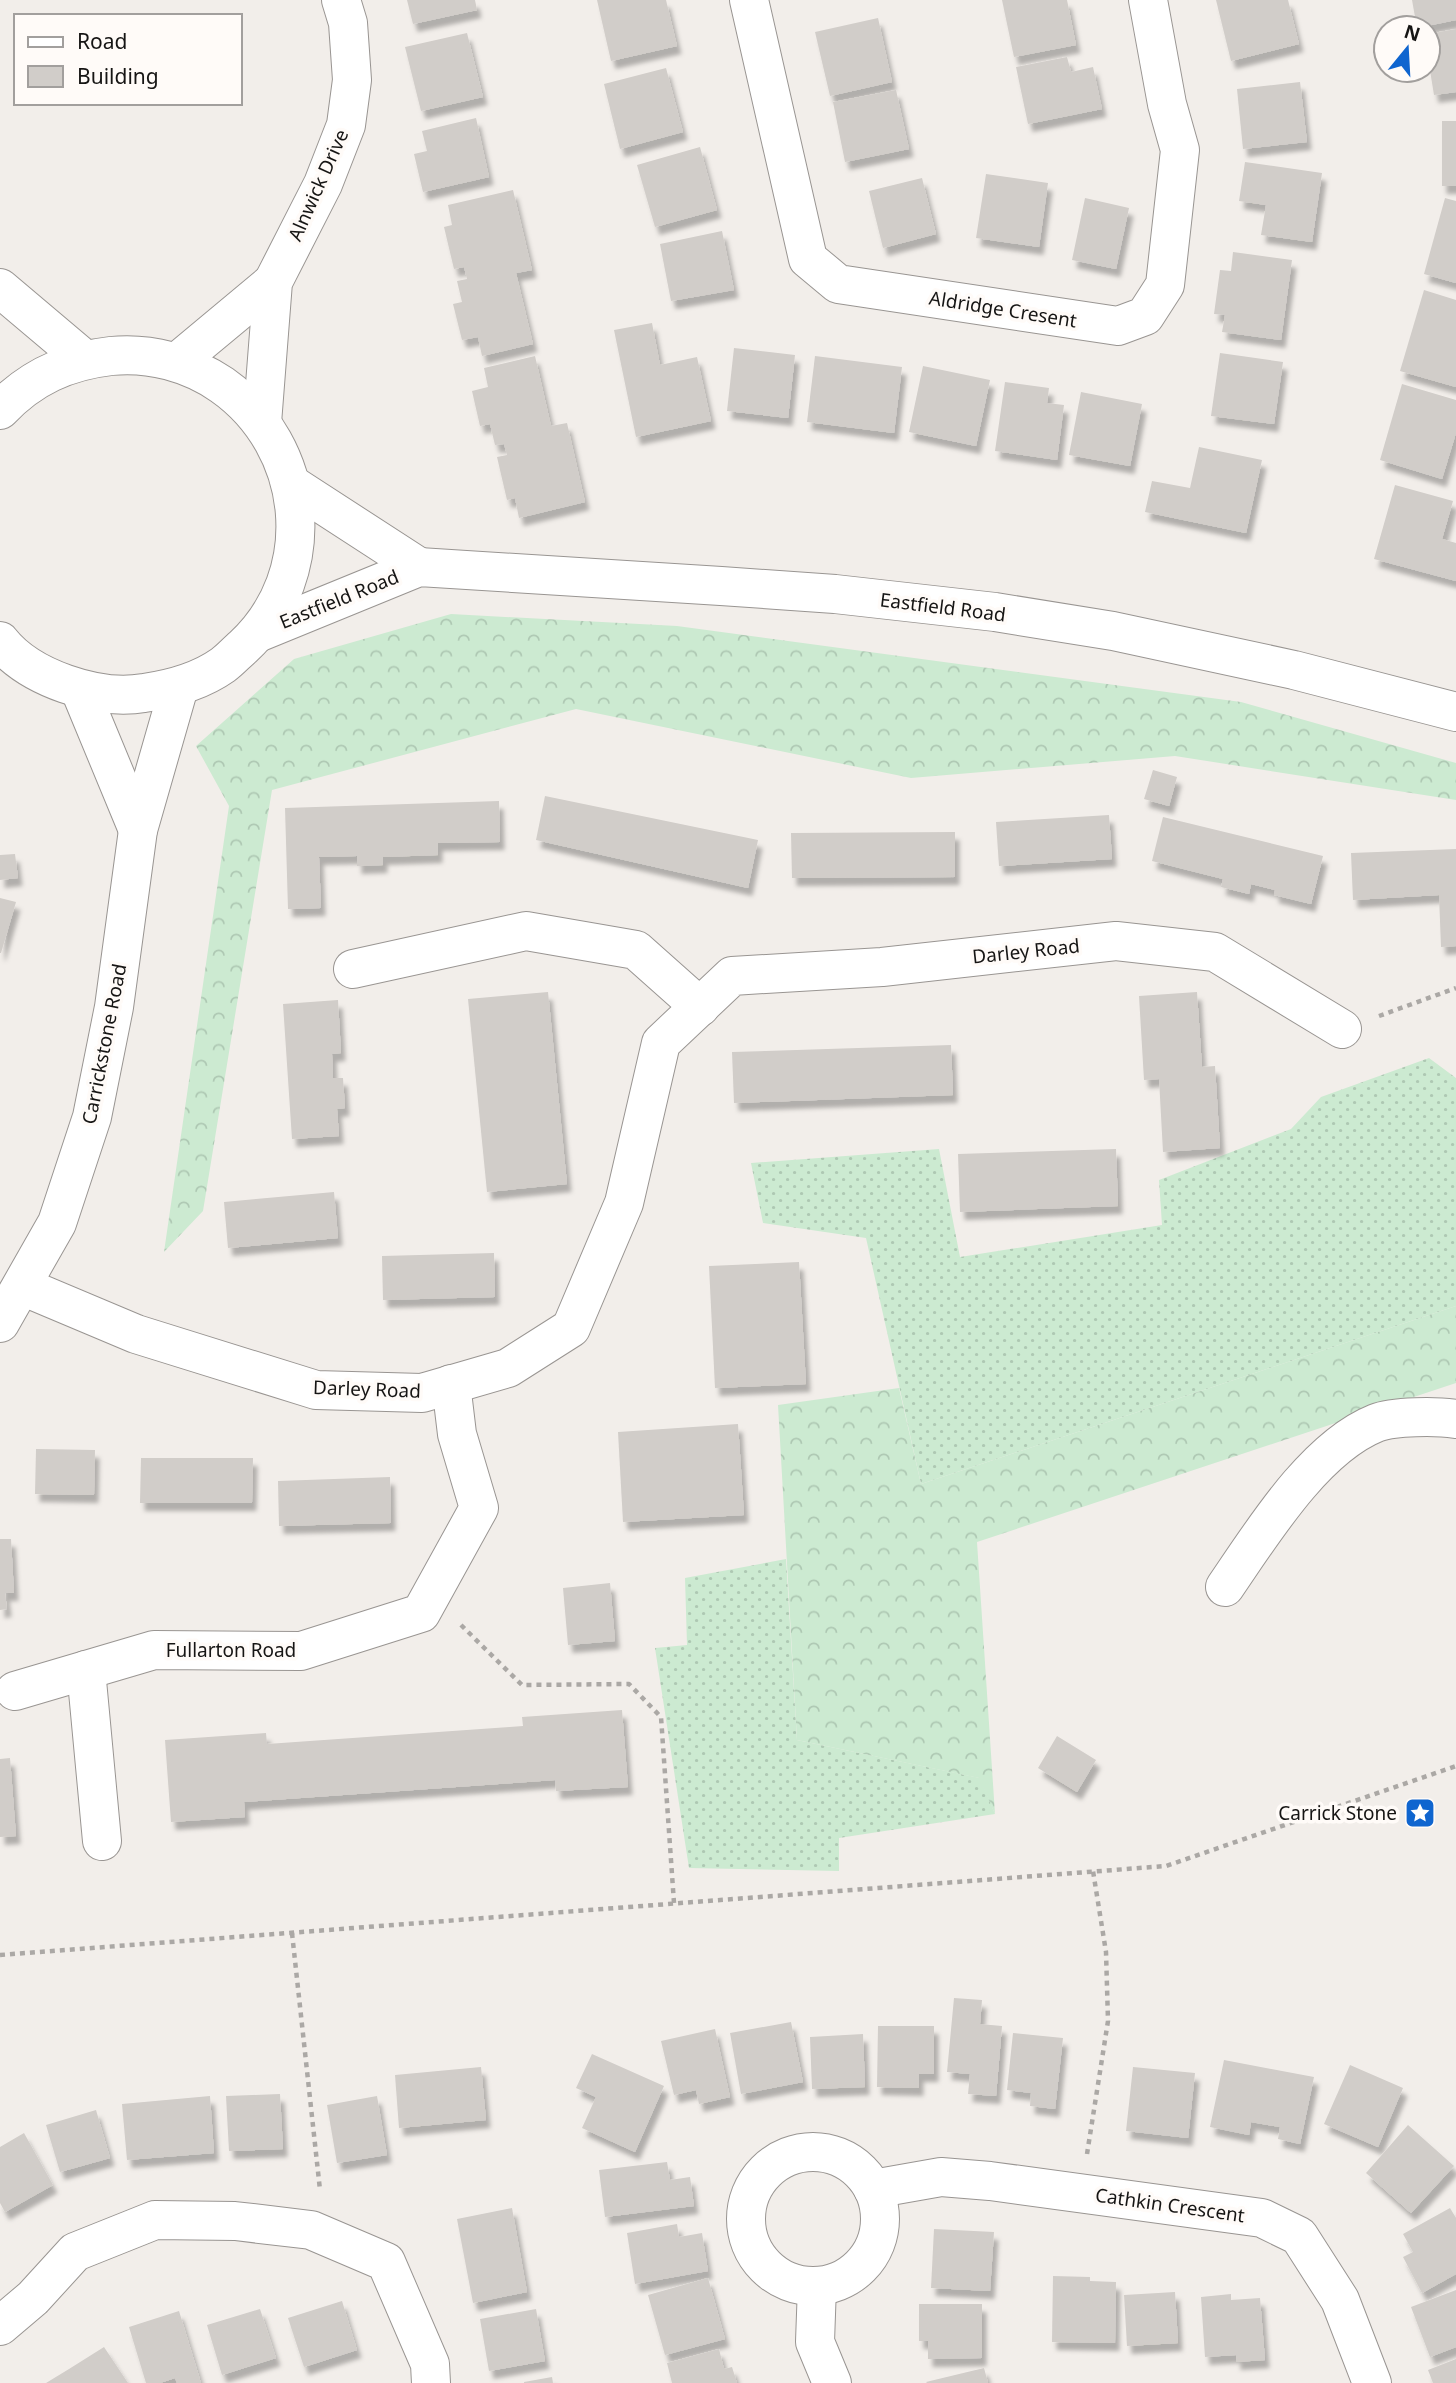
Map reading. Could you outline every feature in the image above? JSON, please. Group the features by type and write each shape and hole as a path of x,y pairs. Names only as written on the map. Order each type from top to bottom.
{"street":[{"name":"Alnwick Drive","path":"273,282 323,184 346,125 352,80 348,23 341,0"},
{"name":"Aldridge Cresent","path":"749,0 808,259 838,284 1118,326 1145,316 1165,285 1180,150 1167,104 1148,0"},
{"path":"177,362 273,282"},
{"path":"262,423 273,282"},
{"path":"0,288 85,359"},
{"path":"0,410 13,396 47,373 85,359 131,354 177,362 209,376 238,397 262,423 280,452 291,484 296,536 285,586 260,632 223,665 179,687 130,696 80,690 38,672 0,641"},
{"name":"Eastfield Road","path":"291,484 419,567"},
{"name":"Eastfield Road","path":"260,632 419,567 835,594 995,612 1113,631 1294,670 1456,712"},
{"name":"Carrickstone Road","path":"0,1323 57,1223 92,1117 114,1007 138,830 179,687"},
{"path":"80,690 138,830"},
{"path":"354,969 526,931 636,950 700,1007"},
{"name":"Darley Road","path":"22,1286 136,1334 316,1391 422,1393 508,1368 571,1328 624,1203 661,1043 732,976 882,967 1116,942 1214,952 1342,1029"},
{"name":"Fullarton Road","path":"15,1692 154,1650 301,1651 421,1613 479,1508 457,1434 451,1384"},
{"path":"1225,1587 1300,1484 1338,1446 1377,1422 1433,1416 1456,1419"},
{"path":"86,1670 102,1841"},
{"path":"820,2152 841,2158 860,2171 873,2189 879,2210 879,2232 871,2252 857,2269 839,2281 817,2286 795,2284 775,2275 759,2259 749,2239 745,2218 750,2195 760,2176 777,2161 798,2154 820,2152"},
{"name":"Cathkin Crescent","path":"873,2189 941,2177 990,2180 1262,2218 1299,2236 1340,2300 1372,2383"},
{"path":"0,2326 33,2298 75,2252 155,2220 234,2221 311,2230 386,2262 430,2364 432,2383"},
{"path":"817,2286 815,2342 832,2383"}],"path":[{"path":"1342,1029 1456,988"},
{"path":"431,1595 522,1685 629,1684 662,1717 674,1903"},
{"path":"0,1955 1166,1866 1456,1766"},
{"path":"1081,2193 1108,2021 1106,1952 1093,1871"},
{"path":"292,1933 326,2236"}],"green space":[{"path":"451,614 677,626 1241,702 1456,763 1456,800 1175,756 911,778 576,709 272,790 203,1211 164,1252 229,806 196,746 294,659"},
{"path":"1429,1058 1456,1078 1456,1306 921,1484 866,1238 763,1223 751,1163 939,1149 960,1257 1162,1225 1159,1180 1291,1129 1321,1097"},
{"path":"1456,1306 1456,1383 977,1542 995,1814 979,1778 797,1740 778,1405 899,1388 921,1484"},
{"path":"786,1559 797,1740 980,1778 995,1814 839,1838 839,1871 689,1868 655,1648 687,1645 685,1578"}],"building":[{"path":"407,0 475,0 477,10 413,24"},
{"path":"597,0 666,0 677,46 611,61"},
{"path":"1002,0 1067,0 1076,45 1014,57"},
{"path":"1216,0 1288,0 1299,44 1231,61"},
{"path":"1412,0 1456,0 1456,20 1442,23 1442,14 1414,14"},
{"path":"878,18 892,82 830,96 815,32"},
{"path":"1456,29 1456,92 1434,95 1432,84 1442,84 1442,32"},
{"path":"467,33 483,97 421,111 405,47"},
{"path":"1067,57 1071,72 1093,67 1102,109 1028,124 1016,67"},
{"path":"666,68 683,132 620,149 604,84"},
{"path":"1300,82 1307,142 1243,149 1237,89"},
{"path":"896,90 909,149 845,162 833,102"},
{"path":"476,118 489,177 423,192 414,154 427,151 422,131"},
{"path":"1442,121 1456,121 1456,186 1442,186"},
{"path":"700,147 717,210 655,227 637,165"},
{"path":"1245,162 1322,173 1312,242 1261,235 1266,205 1239,201"},
{"path":"986,174 1048,183 1039,247 976,238"},
{"path":"922,178 936,234 883,248 869,191"},
{"path":"513,190 532,270 516,273 533,344 482,356 478,337 462,340 453,304 462,302 457,281 467,279 464,267 454,269 444,227 452,225 448,205"},
{"path":"1085,198 1129,208 1116,269 1072,260"},
{"path":"1445,198 1456,201 1456,283 1424,274"},
{"path":"722,231 734,290 671,301 660,244"},
{"path":"1233,252 1292,260 1281,340 1222,332 1225,315 1214,314 1220,270 1231,271"},
{"path":"1424,290 1456,300 1456,387 1400,371"},
{"path":"652,323 660,365 697,357 711,421 636,437 614,330"},
{"path":"734,348 795,355 788,418 727,411"},
{"path":"1220,353 1283,362 1274,424 1211,416"},
{"path":"535,356 551,426 567,423 585,502 519,518 515,498 507,500 497,457 507,455 504,444 495,445 490,424 480,426 472,391 488,387 484,368"},
{"path":"815,356 902,367 894,433 807,422"},
{"path":"923,366 990,380 976,446 909,432"},
{"path":"1005,382 1049,388 1047,403 1064,405 1057,460 995,451"},
{"path":"1402,384 1456,400 1456,433 1442,479 1380,460"},
{"path":"1081,392 1142,404 1130,466 1069,455"},
{"path":"1199,447 1262,460 1246,533 1145,512 1152,481 1190,488"},
{"path":"1395,485 1453,501 1442,539 1456,543 1456,581 1374,559"},
{"path":"1153,770 1177,777 1169,806 1144,799"},
{"path":"545,796 758,840 748,888 536,840"},
{"path":"499,801 500,842 438,843 438,855 383,857 383,865 357,866 357,856 319,857 321,908 288,909 285,808"},
{"path":"1109,815 1112,859 999,866 996,822"},
{"path":"1163,817 1323,856 1311,904 1274,895 1275,890 1251,884 1249,894 1221,887 1223,879 1152,861"},
{"path":"955,832 955,877 792,878 791,833"},
{"path":"1456,849 1456,946 1441,947 1439,895 1353,900 1351,853"},
{"path":"15,854 18,878 0,880 0,855"},
{"path":"0,898 16,902 1,953 0,953"},
{"path":"548,992 567,1184 487,1192 468,999"},
{"path":"1197,992 1202,1067 1215,1066 1220,1148 1163,1152 1159,1079 1144,1080 1139,996"},
{"path":"338,1000 341,1053 332,1054 333,1078 343,1078 345,1108 337,1109 339,1136 292,1139 283,1004"},
{"path":"951,1045 953,1095 734,1103 732,1052"},
{"path":"1116,1149 1118,1206 960,1212 958,1154"},
{"path":"334,1192 338,1238 228,1248 224,1202"},
{"path":"494,1253 495,1297 383,1300 382,1256"},
{"path":"799,1262 806,1384 715,1388 709,1266"},
{"path":"738,1424 744,1515 623,1522 618,1432"},
{"path":"36,1449 95,1450 94,1495 35,1494"},
{"path":"141,1458 253,1458 252,1503 140,1503"},
{"path":"390,1477 391,1523 279,1526 278,1481"},
{"path":"0,1539 11,1539 14,1593 5,1593 7,1609 0,1610"},
{"path":"610,1583 615,1641 568,1645 563,1588"},
{"path":"622,1710 628,1787 556,1791 555,1780 244,1802 245,1817 171,1822 165,1740 266,1733 267,1744 523,1726 522,1717"},
{"path":"1057,1736 1096,1760 1077,1792 1038,1768"},
{"path":"10,1758 16,1836 0,1837 0,1759"},
{"path":"954,1998 982,2000 980,2024 1002,2026 996,2096 968,2094 970,2074 947,2072"},
{"path":"791,2022 803,2082 741,2094 730,2033"},
{"path":"878,2026 934,2026 934,2074 919,2074 919,2088 877,2087"},
{"path":"715,2029 730,2097 699,2104 696,2090 674,2095 661,2041"},
{"path":"1013,2033 1063,2038 1055,2109 1030,2106 1031,2093 1007,2090"},
{"path":"863,2034 865,2087 812,2089 810,2037"},
{"path":"592,2054 664,2086 635,2152 582,2128 596,2097 576,2088"},
{"path":"1224,2060 1314,2077 1300,2144 1278,2139 1280,2127 1251,2122 1249,2135 1210,2127"},
{"path":"1350,2065 1403,2088 1378,2147 1324,2124"},
{"path":"481,2067 486,2120 399,2128 395,2075"},
{"path":"1133,2067 1195,2073 1188,2138 1126,2131"},
{"path":"280,2094 283,2149 229,2151 226,2096"},
{"path":"210,2096 214,2153 127,2160 122,2104"},
{"path":"377,2096 387,2155 337,2163 327,2105"},
{"path":"96,2110 110,2158 60,2172 46,2125"},
{"path":"1408,2125 1454,2166 1411,2213 1366,2173"},
{"path":"24,2133 53,2185 5,2212 0,2203 0,2147"},
{"path":"667,2162 670,2180 690,2177 694,2206 605,2217 599,2170"},
{"path":"512,2208 527,2292 473,2303 457,2219"},
{"path":"1450,2208 1456,2218 1456,2274 1422,2293 1403,2257 1413,2252 1403,2234"},
{"path":"677,2224 679,2237 702,2233 708,2271 635,2284 627,2233"},
{"path":"934,2229 994,2232 990,2291 931,2288"},
{"path":"1053,2276 1090,2277 1090,2281 1116,2282 1115,2343 1052,2342"},
{"path":"708,2278 725,2339 665,2355 648,2295"},
{"path":"1456,2290 1456,2347 1430,2357 1411,2307"},
{"path":"1175,2292 1178,2343 1127,2346 1124,2295"},
{"path":"1231,2294 1231,2300 1260,2298 1265,2360 1236,2362 1236,2355 1205,2357 1201,2297"},
{"path":"342,2301 357,2350 304,2367 288,2318"},
{"path":"919,2304 982,2304 982,2358 928,2359 928,2341 919,2341"},
{"path":"260,2309 276,2358 222,2375 207,2325"},
{"path":"536,2309 545,2361 489,2371 480,2319"},
{"path":"179,2311 201,2383 177,2383 175,2378 160,2383 146,2383 129,2327"},
{"path":"104,2347 128,2383 46,2383 69,2369"},
{"path":"719,2349 724,2369 732,2367 737,2383 672,2383 667,2363"},
{"path":"1456,2359 1456,2383 1433,2383 1428,2370"},
{"path":"984,2368 988,2383 926,2382"},
{"path":"552,2377 553,2383 524,2383 524,2382"}],"place":[{"name":"Carrick Stone","path":"1420,1813"}]}
